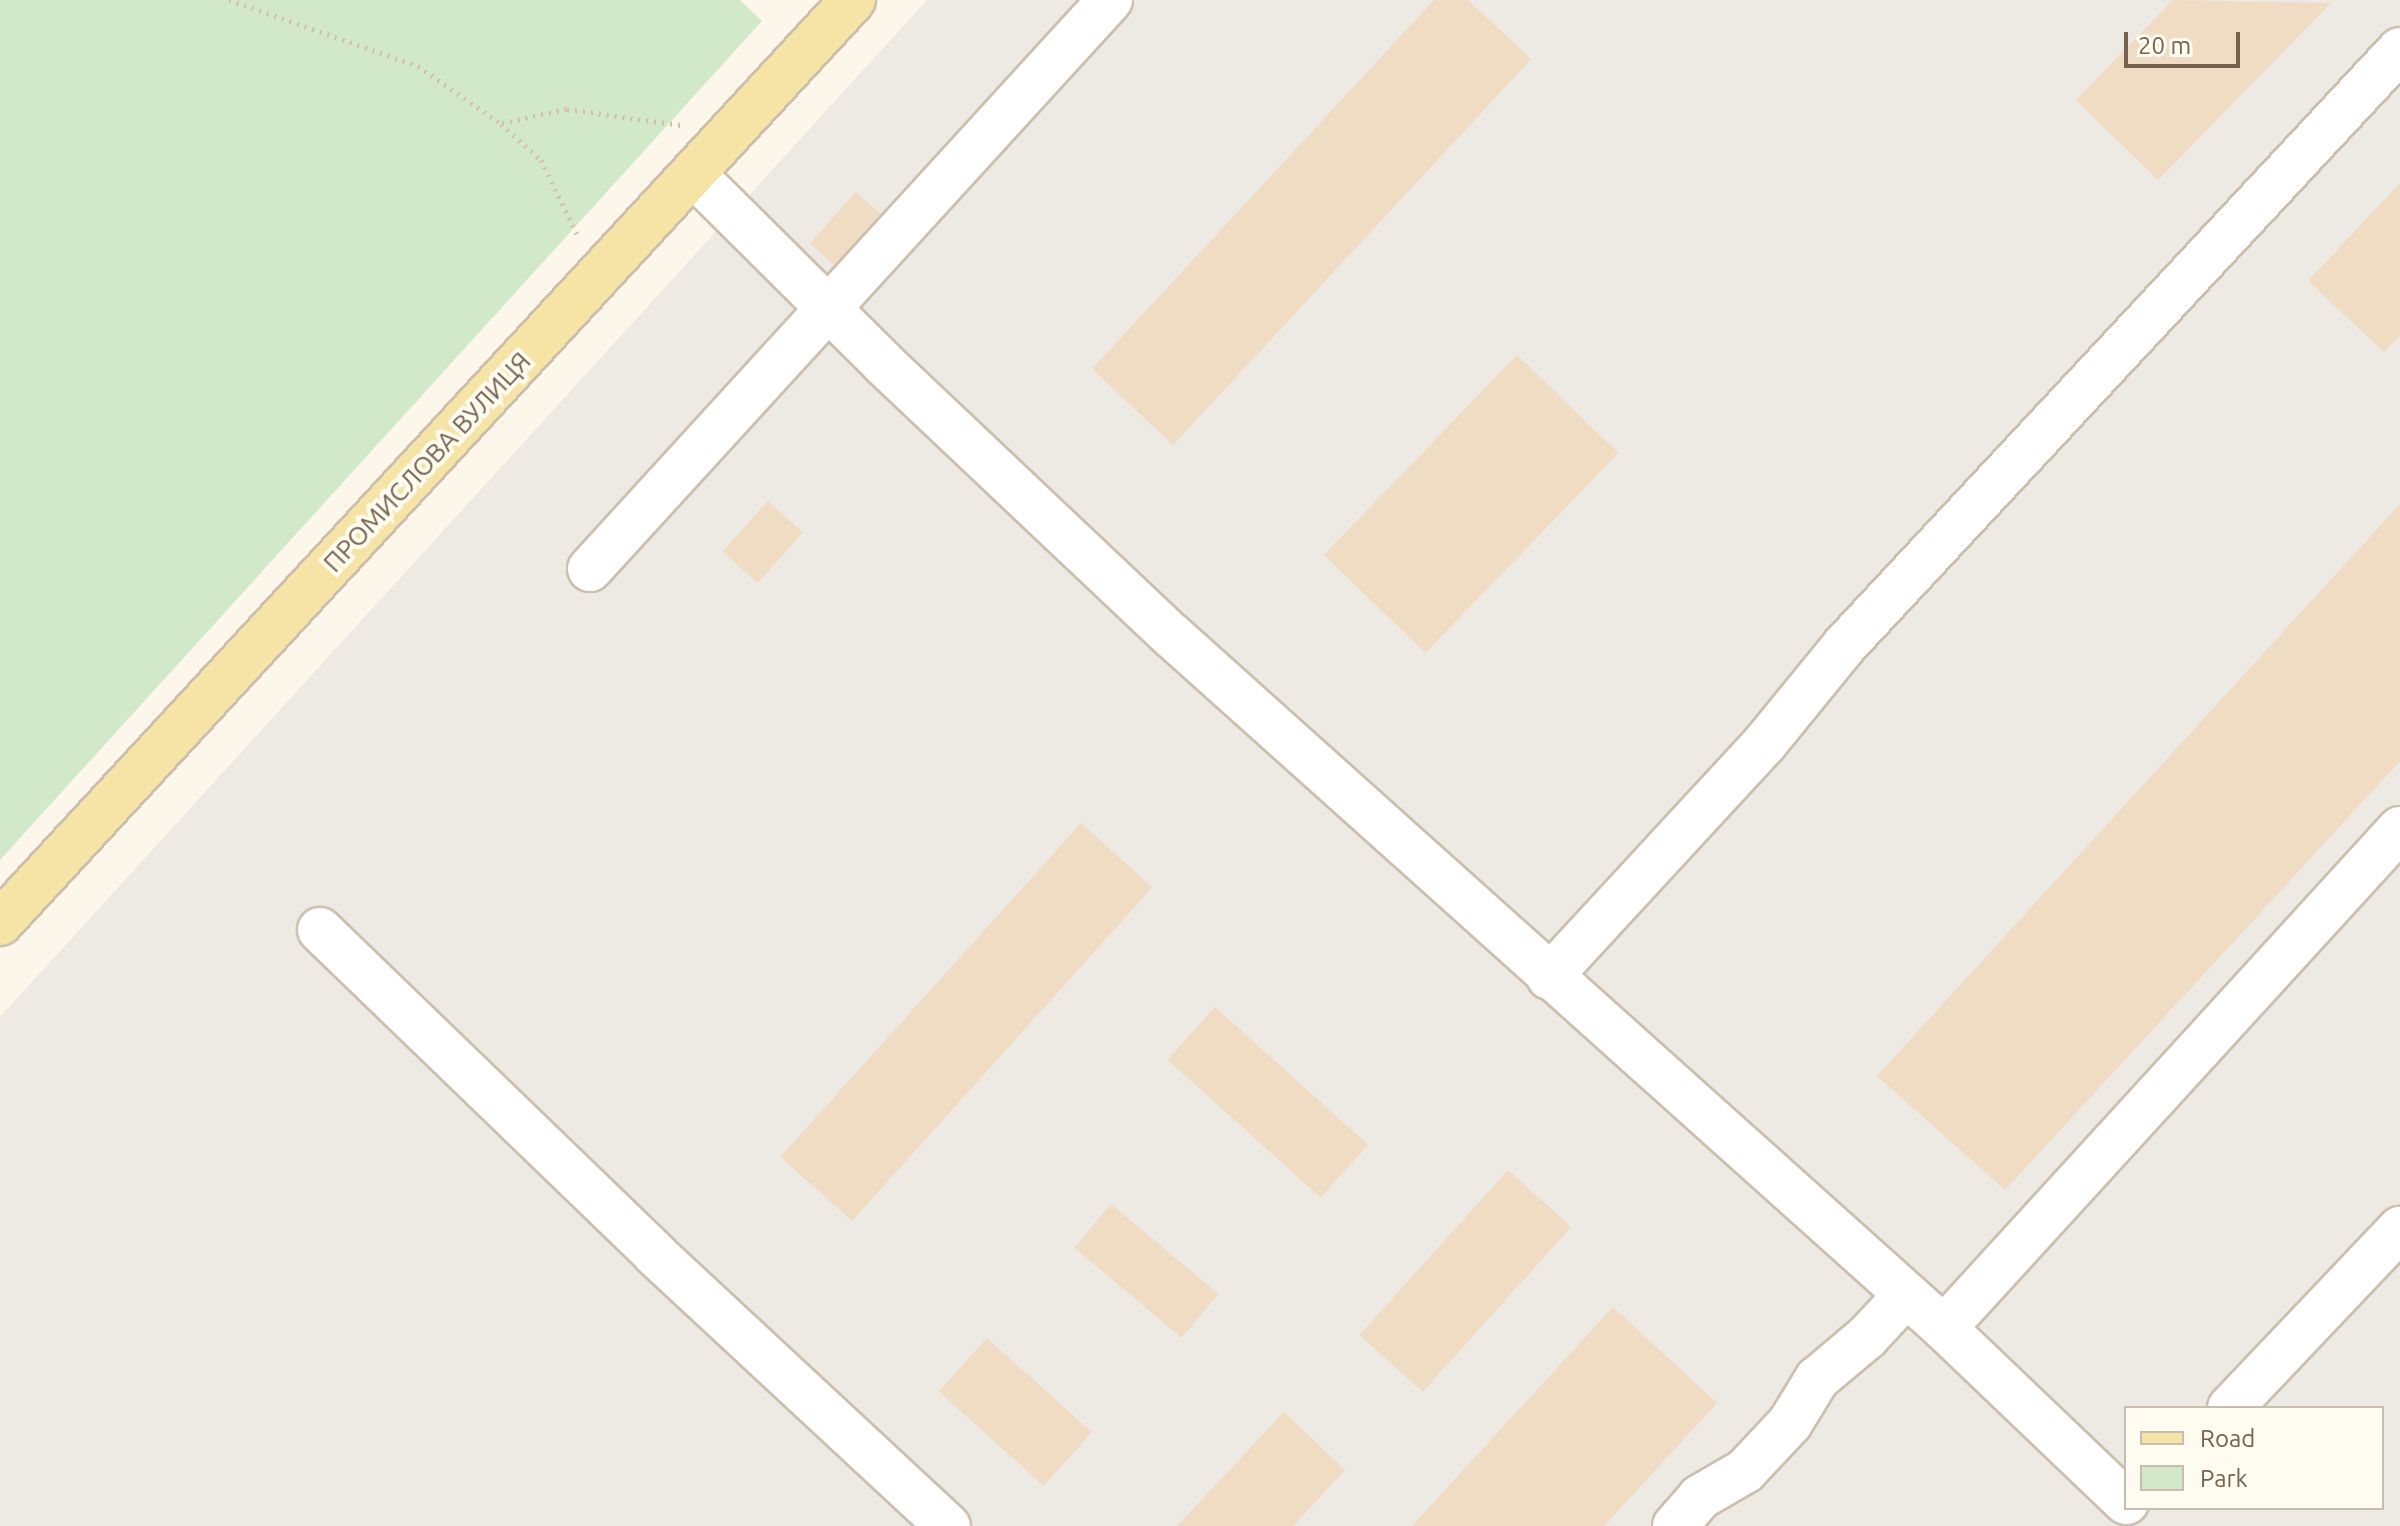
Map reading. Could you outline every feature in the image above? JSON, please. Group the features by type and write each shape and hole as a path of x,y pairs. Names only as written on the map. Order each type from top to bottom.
{"main road":[{"name":"ПРОМИСЛОВА ВУЛИЦЯ","path":"0,923 853,0"}],"lane":[{"path":"590,569 1110,0"},
{"path":"1549,977 1765,743 1844,646 2400,50"},
{"path":"693,174 1148,613 1549,977 1944,1328 2124,1505"},
{"path":"1944,1328 2400,829"},
{"path":"320,930 644,1243 948,1526"},
{"path":"2232,1406 2400,1229"},
{"path":"1675,1526 1700,1497 1745,1471 1790,1423 1817,1379 1867,1337 1906,1295"}],"path":[{"path":"229,0 418,66 501,124 541,160 599,275"},
{"path":"501,124 567,109 732,131"}],"shaded area":[{"path":"927,0 2400,0 2400,1526 0,1526 0,1017"}],"green space":[{"path":"0,0 740,0 762,21 0,860"}],"building":[{"path":"1434,0 1468,0 1531,59 1173,445 1092,369"},
{"path":"2173,0 2331,3 2158,180 2076,100"},
{"path":"2400,183 2400,335 2384,352 2308,281"},
{"path":"856,192 887,220 841,271 810,243"},
{"path":"1517,355 1618,453 1425,653 1324,555"},
{"path":"768,501 803,532 757,583 722,552"},
{"path":"2400,504 2400,761 2005,1190 1877,1076"},
{"path":"1081,823 1152,887 852,1221 781,1157"},
{"path":"1215,1007 1368,1145 1321,1198 1167,1060"},
{"path":"1508,1170 1571,1227 1423,1392 1359,1335"},
{"path":"1111,1204 1218,1294 1182,1338 1074,1248"},
{"path":"1613,1307 1717,1403 1604,1526 1412,1526"},
{"path":"987,1338 1092,1432 1044,1486 939,1392"},
{"path":"1284,1412 1345,1470 1293,1526 1177,1526"}]}
